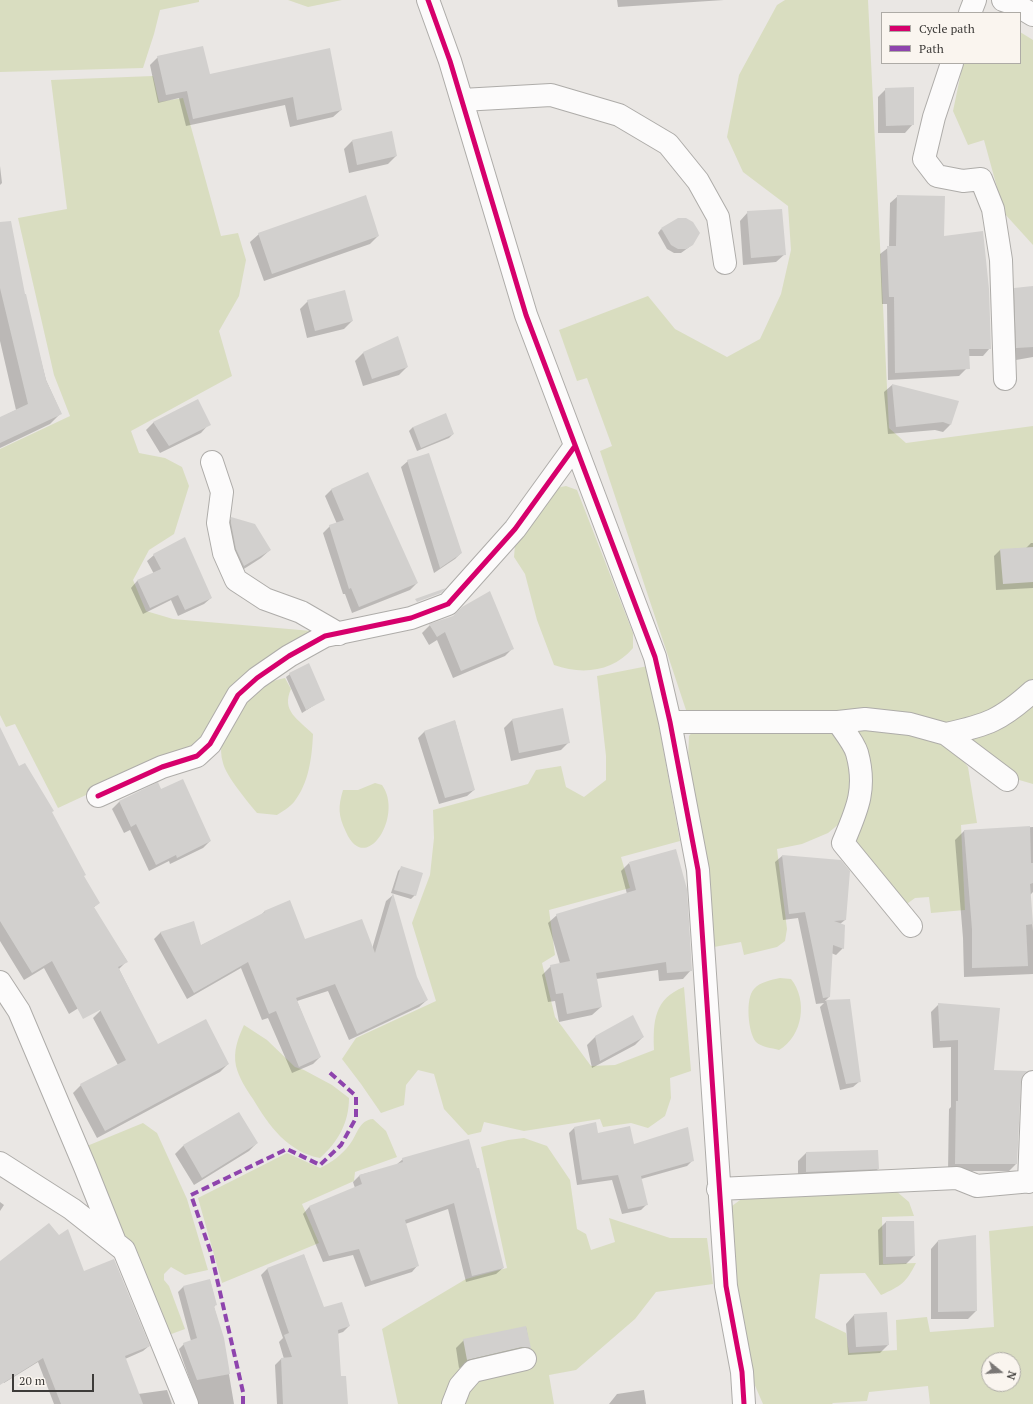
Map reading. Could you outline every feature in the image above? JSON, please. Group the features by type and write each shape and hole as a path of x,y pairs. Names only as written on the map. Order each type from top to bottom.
{"street":[{"path":"428,0 462,100 526,314 574,446 655,657 670,722 698,870 718,1189 726,1286 742,1372 744,1404"},
{"path":"970,12 975,0"},
{"path":"1003,0 1015,4 1033,15"},
{"path":"952,64 934,117 924,159 937,176 963,181 981,179 993,209 1001,260 1005,379"},
{"path":"462,100 551,95 620,115 668,144 698,181 718,217 725,263"},
{"path":"98,796 162,767 197,756 210,744 238,695 257,678 289,656 325,636 411,618 448,604 515,529 574,446"},
{"path":"212,462 222,492 218,523 224,553 236,580 265,599 301,612 339,634"},
{"path":"946,734 993,722 1010,711 1033,692"},
{"path":"670,722 838,722 865,719 910,724 946,734 1007,780"},
{"path":"838,722 857,752 862,789 854,816 843,843 911,926"},
{"path":"0,982 19,1011 85,1167 115,1243"},
{"path":"718,1189 957,1178 978,1186 1031,1181 1033,1082"},
{"path":"0,1164 72,1209 124,1250 187,1404"},
{"path":"453,1404 460,1386 473,1371 525,1359"}],"green space":[{"path":"0,0 199,0 199,2 160,10 143,68 0,72"},
{"path":"288,0 342,0 308,7"},
{"path":"785,0 868,0 889,428 906,443 1033,426 1033,784 1002,775 956,737 687,713 600,451 612,446 587,378 577,381 559,330 648,296 675,329 727,357 760,339 781,294 791,250 788,206 743,172 727,137 739,75 777,5"},
{"path":"1021,33 1033,40 1033,245 1004,213 984,140 968,145 953,111 963,64 1021,64"},
{"path":"153,76 159,102 183,98 221,236 238,233 246,260 239,296 219,331 232,376 131,431 139,453 165,458 182,467 189,486 174,534 149,550 133,580 146,611 173,619 312,631 267,659 234,686 196,744 58,808 15,724 6,727 0,715 0,449 70,416 54,375 18,218 67,209 51,80"},
{"path":"566,486 577,490 633,633 633,648 625,656 607,667 575,670 554,665 537,620 525,574 514,557 515,545 556,488"},
{"path":"648,666 680,841 621,857 630,888 549,910 555,955 542,963 555,1017 591,1066 615,1065 654,1050 654,1030 657,1012 667,998 674,992 684,987 691,1071 670,1078 671,1098 665,1116 648,1128 631,1123 603,1127 600,1119 524,1131 484,1122 481,1132 468,1135 444,1109 434,1074 418,1070 406,1085 404,1105 381,1113 342,1059 356,1038 436,1001 412,923 430,875 434,838 433,810 528,784 536,770 561,766 566,787 584,797 606,780 606,756 597,676"},
{"path":"285,678 291,689 288,697 290,709 297,719 313,734 309,770 299,795 290,806 277,815 257,813 228,775 223,763 221,752 222,740 231,718 246,698 264,684"},
{"path":"828,728 847,747 855,782 845,819 828,833 802,844 777,849 787,929 785,941 777,947 744,955 741,942 714,947 711,931 709,872 688,759 689,736 694,730"},
{"path":"853,729 922,732 957,753 968,767 977,823 961,825 965,910 931,913 929,897 915,898 904,906 854,841"},
{"path":"375,783 382,785 388,797 386,825 380,837 372,845 363,848 354,844 346,832 340,816 340,801 343,790 358,790"},
{"path":"780,978 791,979 800,997 801,1007 798,1027 787,1044 779,1050 758,1044 753,1038 749,1024 749,1000 751,993 756,987"},
{"path":"244,1025 267,1040 295,1067 304,1070 332,1085 349,1098 345,1124 337,1139 320,1158 298,1150 280,1136 266,1119 243,1083 236,1066 235,1055 238,1040"},
{"path":"373,1119 386,1131 397,1157 355,1172 354,1181 302,1204 319,1243 222,1283 198,1198 287,1153 320,1168 333,1161 340,1155 350,1144 361,1125 368,1120"},
{"path":"143,1123 157,1133 187,1199 208,1270 185,1275 171,1267 164,1274 164,1280 169,1286 185,1329 166,1336 87,1146"},
{"path":"524,1138 547,1146 570,1180 577,1229 586,1234 591,1250 615,1242 609,1218 670,1238 707,1238 713,1284 656,1292 635,1319 576,1370 549,1375 554,1404 398,1404 382,1329 466,1279 507,1268 481,1147 508,1140"},
{"path":"896,1191 909,1202 914,1216 882,1217 883,1264 916,1263 906,1280 894,1289 881,1295 865,1273 820,1274 815,1318 846,1333 849,1353 897,1350 896,1320 927,1317 930,1332 994,1327 989,1231 1033,1226 1033,1404 930,1404 928,1386 869,1392 867,1401 832,1404 763,1404 753,1381 731,1247 730,1214 732,1206 744,1197"}],"building":[{"path":"203,46 210,74 330,48 342,110 297,120 293,97 193,119 187,91 166,95 157,56"},
{"path":"914,87 914,125 886,126 885,88"},
{"path":"392,131 397,156 357,165 352,140"},
{"path":"366,195 379,236 272,274 258,233"},
{"path":"897,195 945,196 944,236 983,231 989,289 991,349 969,349 970,369 895,373 894,297 889,297 887,246 896,246"},
{"path":"782,209 786,255 751,258 747,211"},
{"path":"678,218 686,218 693,222 700,233 693,245 686,249 678,249 671,245 661,228"},
{"path":"11,221 25,294 46,380 62,414 0,443 0,417 28,404 0,288 0,222"},
{"path":"1033,286 1033,347 1016,348 1014,288"},
{"path":"345,290 353,321 315,331 307,300"},
{"path":"398,336 408,367 372,379 363,352"},
{"path":"892,384 959,401 951,425 943,422 896,427"},
{"path":"198,399 211,425 169,446 153,422"},
{"path":"446,413 454,434 421,448 413,427"},
{"path":"429,453 462,553 440,568 407,460"},
{"path":"368,472 418,583 359,607 351,588 349,589 329,525 344,520 331,489"},
{"path":"231,517 255,524 271,550 244,566 236,549"},
{"path":"185,537 212,598 185,610 178,595 150,608 137,580 161,569 153,554"},
{"path":"1033,547 1033,582 1003,584 1000,549"},
{"path":"446,588 441,593 417,602 415,599"},
{"path":"490,591 514,649 461,671 445,632 437,637 429,624 453,616 462,607"},
{"path":"309,663 325,700 306,710 289,673"},
{"path":"563,708 570,743 519,753 512,719"},
{"path":"455,720 475,790 445,798 424,731"},
{"path":"0,727 19,766 25,763 54,811 52,812 86,875 84,876 100,903 94,907 128,962 118,967 158,1044 206,1019 229,1064 105,1131 80,1084 126,1060 100,1010 83,1019 52,961 32,973 0,921"},
{"path":"183,779 211,841 177,858 176,855 156,865 136,824 131,827 119,801 158,782 161,789"},
{"path":"1030,826 1031,863 1033,863 1033,883 1030,884 1033,924 1026,925 1028,966 972,968 972,929 964,830"},
{"path":"676,849 687,889 692,971 667,973 666,962 596,973 602,1007 567,1014 563,993 556,994 550,965 570,961 556,914 636,890 629,862"},
{"path":"782,855 841,860 850,871 846,920 834,921 845,925 844,949 833,945 830,997 823,998 805,912 789,914"},
{"path":"401,866 423,873 416,896 394,890"},
{"path":"393,893 417,977 428,1000 357,1034 335,984 296,998 321,1057 299,1067 276,1011 269,1014 248,962 194,993 160,932 194,921 201,945 265,912 264,911 290,900 305,939 362,919 375,953"},
{"path":"850,999 861,1082 846,1084 826,1000"},
{"path":"938,1003 1000,1008 994,1070 1027,1071 1023,1075 1021,1082 1017,1164 955,1164 956,1101 958,1101 958,1040 940,1041"},
{"path":"633,1015 644,1037 600,1061 595,1036"},
{"path":"239,1112 258,1143 202,1178 183,1145"},
{"path":"596,1122 598,1133 630,1126 634,1144 688,1127 694,1161 641,1176 648,1205 628,1209 618,1175 582,1180 574,1127"},
{"path":"469,1139 477,1168 479,1168 504,1268 472,1276 454,1203 405,1220 419,1266 371,1281 359,1249 329,1256 309,1206 362,1184 359,1175 403,1162 402,1158"},
{"path":"878,1150 879,1169 806,1172 806,1152"},
{"path":"886,1221 914,1221 915,1256 886,1257"},
{"path":"49,1223 59,1235 68,1229 84,1271 114,1259 150,1346 125,1356 143,1404 61,1404 43,1358 0,1385 0,1261"},
{"path":"976,1235 977,1311 938,1312 938,1240"},
{"path":"304,1254 324,1307 342,1302 350,1326 338,1330 341,1376 346,1376 348,1404 283,1404 281,1358 292,1357 284,1335 289,1333 267,1268"},
{"path":"210,1279 217,1305 214,1306 224,1338 230,1374 197,1380 183,1343 197,1338 183,1286"},
{"path":"887,1312 889,1345 856,1347 854,1314"},
{"path":"526,1326 531,1348 522,1347 467,1360 463,1339"}],"marked path":[{"path":"243,1404 243,1392 211,1253 191,1195 287,1149 320,1165 341,1145 356,1118 356,1096 327,1070"}],"cycle path":[{"path":"428,0 450,61 526,315 655,657 670,722 698,870 726,1286 742,1372 744,1404"},
{"path":"98,796 162,767 197,756 210,744 238,695 257,678 289,656 325,636 411,618 448,604 515,529 575,446"}]}
